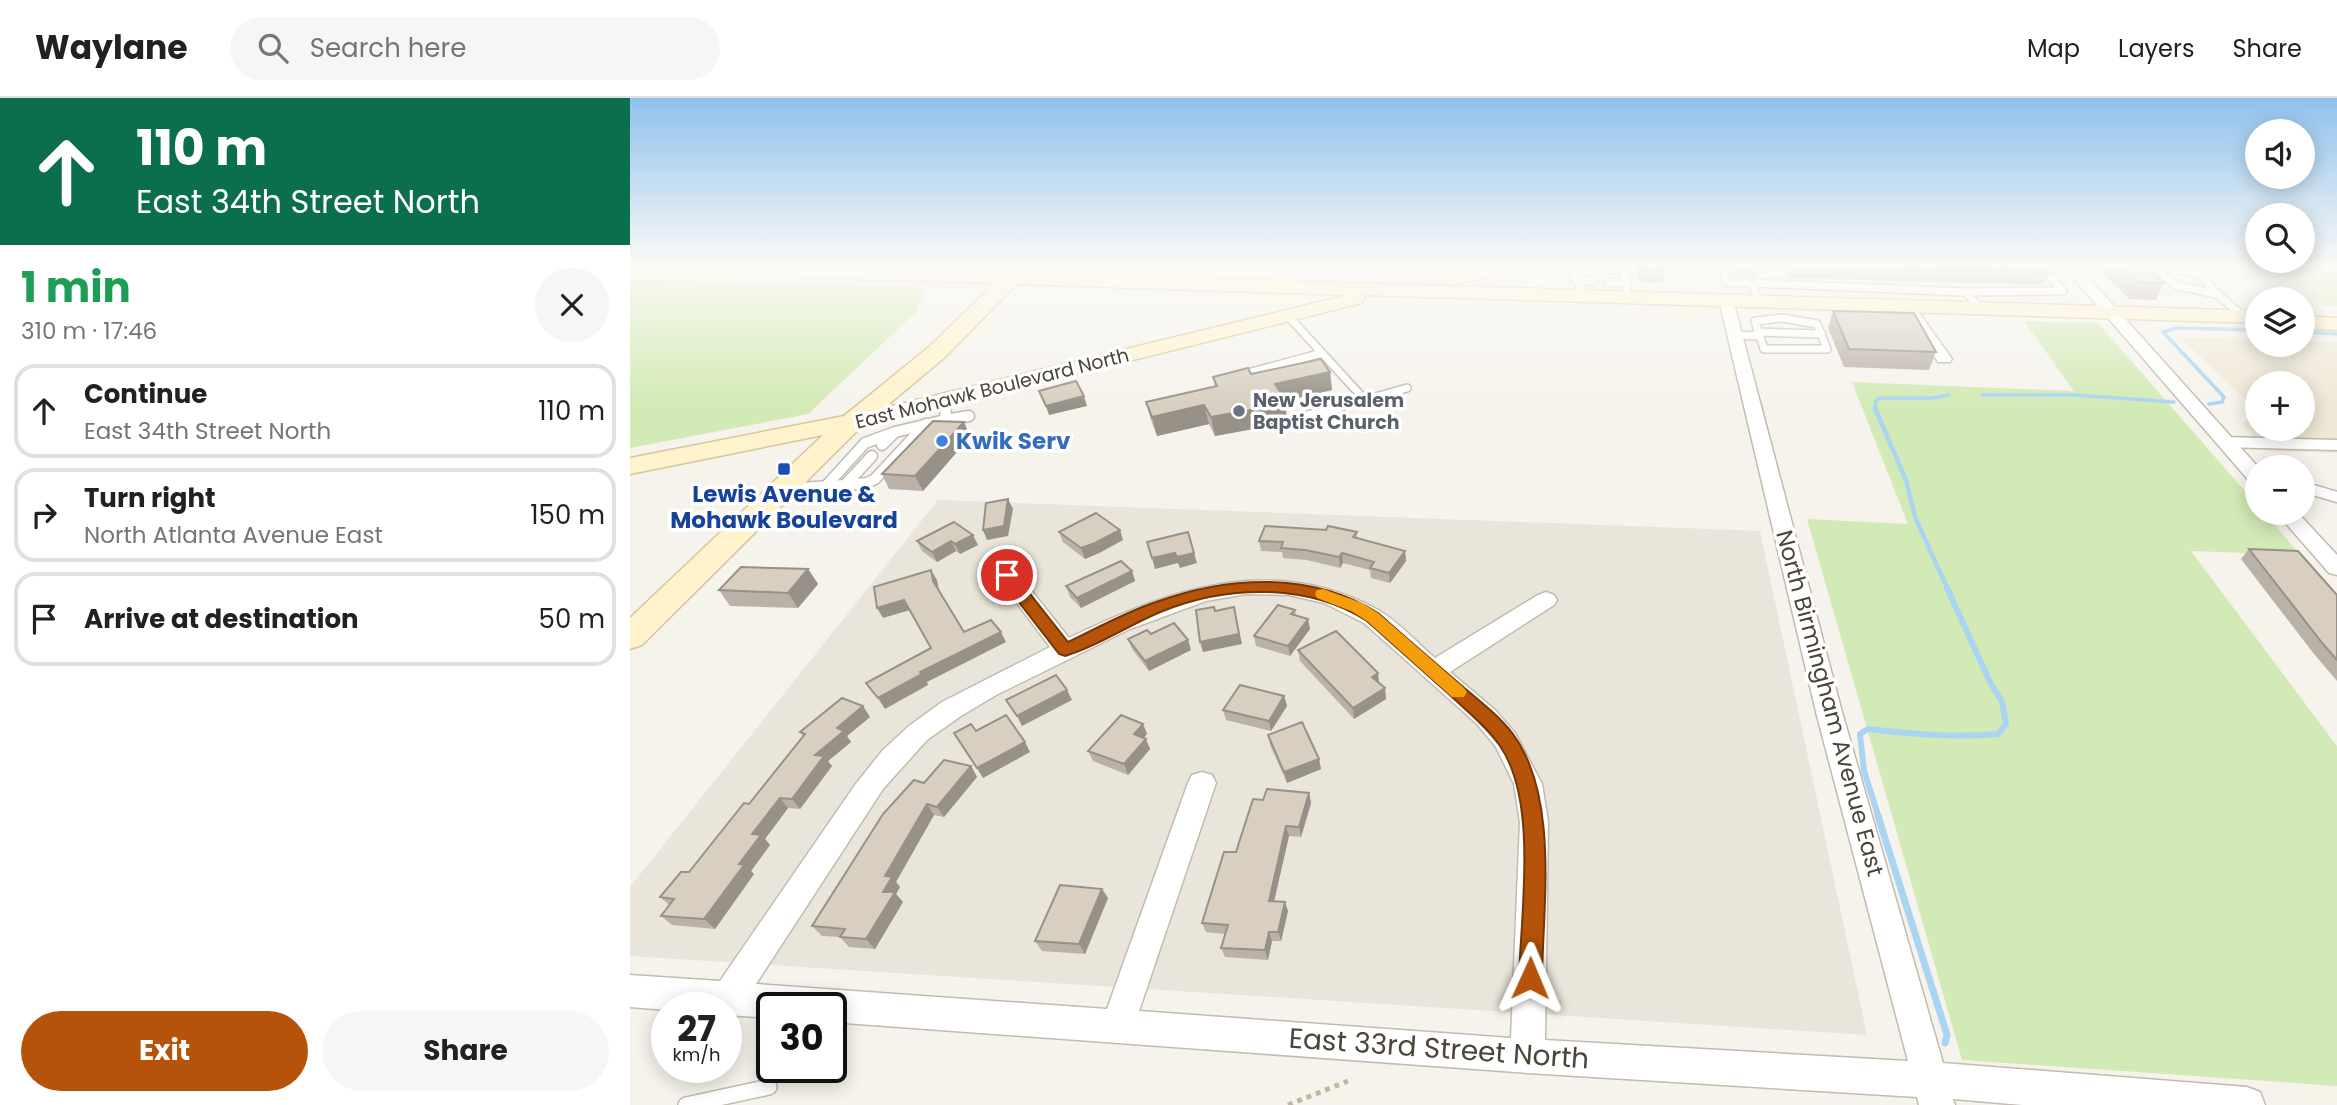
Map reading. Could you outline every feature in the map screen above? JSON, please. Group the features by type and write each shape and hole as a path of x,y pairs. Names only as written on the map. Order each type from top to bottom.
{"main road":[{"path":"630,637 851,423 937,352 971,313"},
{"name":"East Mohawk Boulevard North","path":"630,466 851,423 946,410 1293,313"},
{"path":"2146,313 2245,316"},
{"path":"2315,323 2337,324"}],"street":[{"name":"North Birmingham Avenue East","path":"1735,313 1750,334 1829,712 1933,1092"},
{"path":"1913,313 1944,359"},
{"path":"2112,313 2245,464"},
{"path":"2298,525 2337,568"},
{"path":"1007,575 1065,650"},
{"path":"732,992 869,788 905,745 952,708 1065,650 1176,600 1226,588 1282,587 1325,595 1357,607 1372,617 1434,670 1506,740 1528,784 1534,822 1528,1056"},
{"path":"1434,670 1546,600"},
{"path":"1118,1024 1202,783"},
{"name":"East 33rd Street North","path":"630,991 651,993"},
{"name":"East 33rd Street North","path":"742,1000 1118,1024 1528,1056 1933,1092 2248,1105"}],"lane":[{"path":"1750,334 1760,313"},
{"path":"1750,334 1763,349 1820,352 1827,349 1820,322 1797,313"},
{"path":"1288,316 1365,400"},
{"path":"1750,334 1822,334"},
{"path":"1227,378 1322,353"},
{"path":"1305,416 1407,388"},
{"path":"782,489 867,483 875,480 926,424 946,410 970,416"},
{"path":"826,486 865,443 926,424"},
{"path":"882,445 895,432"},
{"path":"2225,442 2337,445"},
{"path":"845,485 872,456"},
{"path":"2315,491 2336,498"},
{"path":"687,1105 769,1087"}],"path":[{"path":"1288,1105 1348,1081"}],"shaded area":[{"path":"2180,337 2245,340 2245,357 2315,357 2315,341 2337,342 2337,453 2268,451 2259,441 2315,441 2315,371 2245,371 2245,399"},
{"path":"938,500 1760,531 1867,1035 630,956 630,887"}],"green space":[{"path":"630,313 915,313 808,414 630,448"},
{"path":"2024,321 2098,323 2245,491 2245,525 2275,525 2301,555 2191,551 2337,746 2337,1086 1962,1060 1807,519 1908,524 1852,382 2074,391"}],"building":[{"path":"1834,313 1914,313 1936,352 1849,349"},
{"path":"1321,359 1330,372 1275,384 1284,398 1274,401 1277,405 1211,417 1204,405 1152,417 1146,402 1217,386 1213,377 1248,368 1251,374"},
{"path":"1076,381 1084,396 1046,406 1039,391"},
{"path":"933,421 964,422 915,476 882,474"},
{"path":"1008,499 1004,526 983,530 986,503"},
{"path":"1096,513 1120,530 1081,548 1059,532"},
{"path":"954,522 973,535 955,544 951,541 932,552 917,541"},
{"path":"1265,526 1326,530 1328,526 1357,532 1353,537 1405,551 1389,573 1370,568 1374,562 1342,553 1339,557 1281,548 1283,542 1259,541"},
{"path":"1188,532 1194,553 1177,557 1175,553 1152,558 1147,542"},
{"path":"2249,549 2298,551 2337,595 2337,660 2323,644"},
{"path":"1121,561 1132,571 1077,598 1066,586"},
{"path":"741,567 808,569 788,593 719,590"},
{"path":"931,570 933,581 964,632 991,620 1001,632 920,672 922,674 878,698 866,683 931,648 904,600 877,608 874,587"},
{"path":"1278,605 1295,610 1291,614 1308,619 1288,646 1254,636"},
{"path":"1214,607 1215,611 1234,607 1239,634 1200,642 1196,610"},
{"path":"1174,623 1188,640 1145,661 1128,639 1147,630 1151,634"},
{"path":"1336,631 1378,673 1372,677 1385,688 1353,708 1298,650"},
{"path":"1056,675 1067,690 1017,716 1006,700"},
{"path":"1240,685 1284,696 1269,721 1223,710"},
{"path":"842,698 863,706 837,728 844,731 815,755 824,756 792,799 780,798 752,834 761,835 739,864 744,865 704,919 661,916 674,899 660,897 681,872 689,872 744,803 749,804 805,734 800,732"},
{"path":"1006,715 1025,742 977,768 954,733 971,724 976,731"},
{"path":"1121,715 1143,724 1134,734 1146,739 1124,764 1088,751"},
{"path":"1302,722 1319,759 1284,772 1268,735"},
{"path":"944,760 971,766 937,807 927,804 885,876 892,877 883,892 895,892 866,939 840,937 845,929 812,926 883,814 914,780 924,783"},
{"path":"1267,789 1309,793 1299,827 1286,826 1269,901 1285,902 1278,932 1269,932 1265,950 1221,948 1228,925 1202,923 1224,852 1236,852 1253,799 1263,800"},
{"path":"1060,885 1102,889 1079,944 1035,941"}],"waterway":[{"path":"2209,404 2222,402 2224,397 2163,332 2176,328 2245,330"},
{"path":"2315,333 2337,334"},
{"path":"1875,408 1876,401 1880,398 1932,398 1949,395"},
{"path":"1982,395 2075,395 2174,402"},
{"path":"1875,408 1906,480 1915,517 1948,590"},
{"path":"1879,818 1864,771 1860,734 1868,729 1933,735 1998,734 2006,724 2002,702 1990,682 1947,588"},
{"path":"1878,816 1947,1035 1945,1043"}],"slow traffic":[{"path":"1323,594 1357,607 1372,617 1458,692"}],"place":[{"name":"New Jerusalem Baptist Church","path":"1239,411"},
{"name":"Kwik Serv","path":"942,441"},
{"name":"Lewis Avenue & Mohawk Boulevard","path":"784,469"}],"route":[{"path":"1007,575 1065,650 1144,612 1176,600 1226,588 1258,586 1306,590 1357,607 1372,617 1486,717 1506,740 1519,762 1528,784 1534,822 1530,978"}]}
